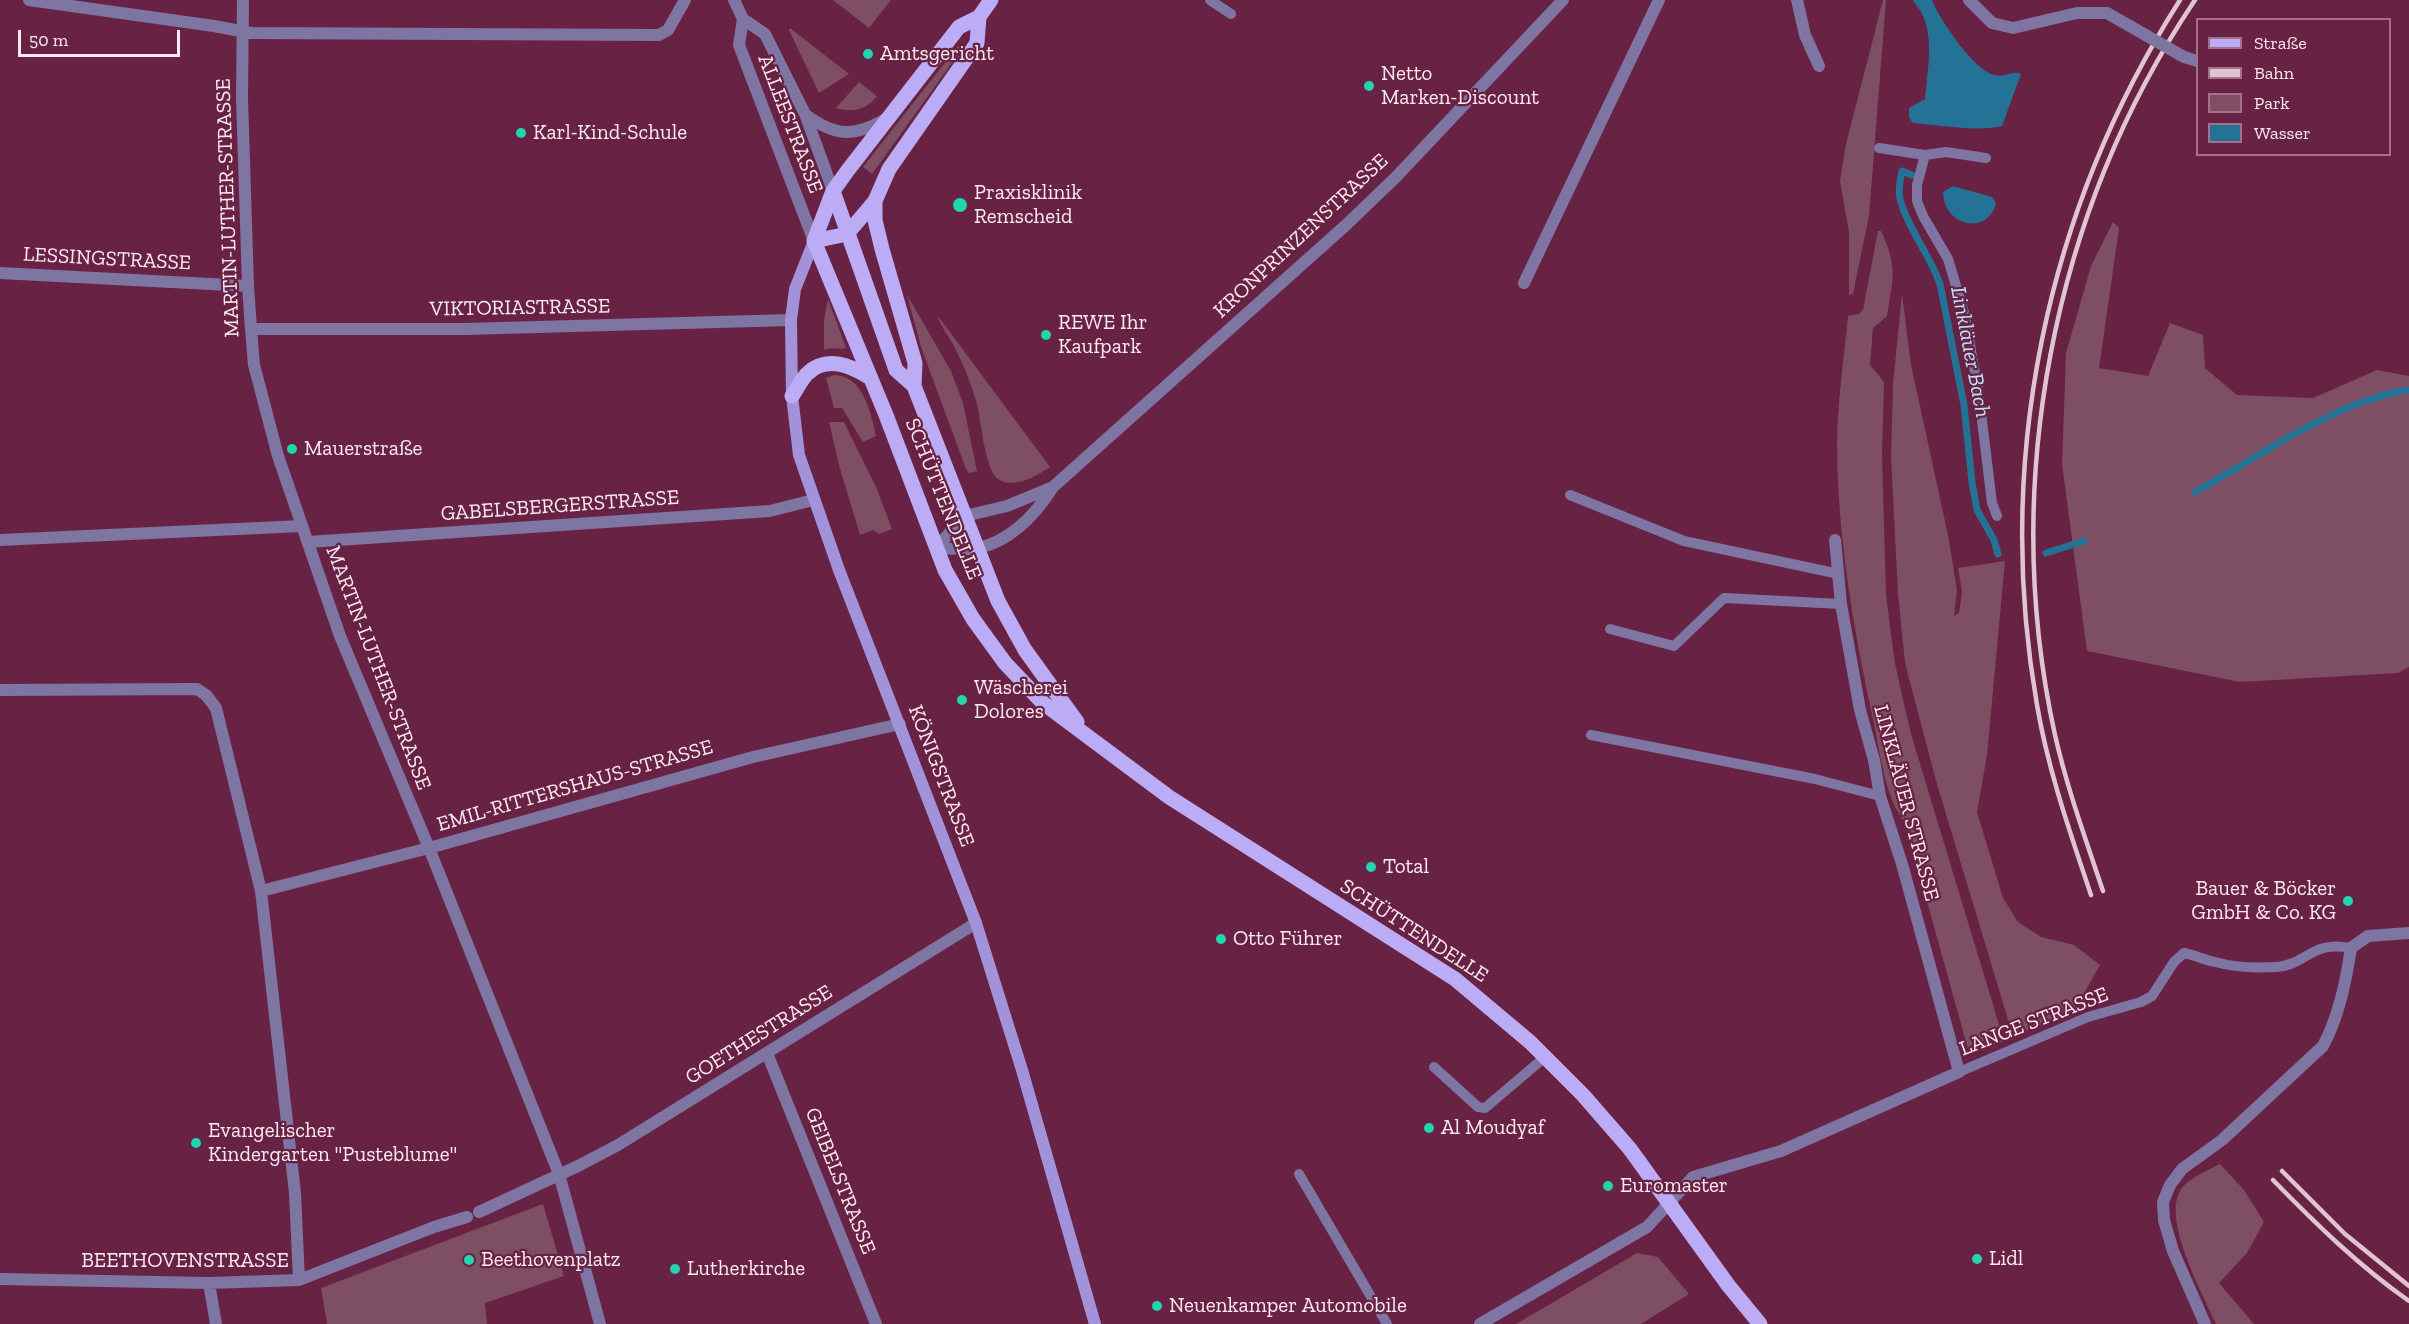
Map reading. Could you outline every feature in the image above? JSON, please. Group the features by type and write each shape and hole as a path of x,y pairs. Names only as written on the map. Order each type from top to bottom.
{"main road":[{"path":"814,241 833,191 959,27 979,17 991,0"},
{"path":"814,241 846,234 875,201 888,169 977,43 979,17"},
{"name":"SCHÜTTENDELLE","path":"833,191 846,234 896,370 914,387"},
{"name":"SCHÜTTENDELLE","path":"875,201 875,220 879,239 915,363 914,387 998,601 1025,650 1088,736"},
{"name":"SCHÜTTENDELLE","path":"814,241 936,548 954,587 973,619 1005,663 1043,703 1169,797 1455,979 1496,1013 1583,1095 1622,1140 1728,1285 1760,1324"},
{"name":"KÖNIGSTRASSE","path":"814,241 795,289 790,320 792,396 799,455 813,500 976,923 1026,1081 1095,1324"},
{"path":"792,396 808,373 819,367 835,363 851,366 869,377"}],"street":[{"path":"29,0 242,32 659,34 668,30 685,0"},
{"name":"MARTIN-LUTHER-STRASSE","path":"243,0 248,286 251,329 254,365 278,456 340,636 429,848 559,1174 600,1324"},
{"name":"ALLEESTRASSE","path":"734,0 743,19 765,33 805,114 833,191"},
{"name":"KRONPRINZENSTRASSE","path":"936,548 978,549 1008,535 1040,508 1053,487 1346,225 1404,169 1563,0"},
{"path":"1524,283 1659,0"},
{"path":"1797,0 1805,35 1819,66"},
{"path":"1969,0 1992,23 2013,28 2077,13 2107,13 2184,57 2196,61"},
{"name":"ALLEESTRASSE","path":"743,19 739,45 814,241"},
{"name":"ALLEESTRASSE","path":"805,114 822,127 837,132 866,130 892,115"},
{"name":"LESSINGSTRASSE","path":"0,273 248,286"},
{"name":"VIKTORIASTRASSE","path":"251,329 465,329 790,320"},
{"name":"KRONPRINZENSTRASSE","path":"965,516 1007,506 1053,487"},
{"name":"GABELSBERGERSTRASSE","path":"308,543 770,511 813,500"},
{"path":"936,548 965,516"},
{"path":"0,540 302,526"},
{"name":"LINKLÄUER STRASSE","path":"1835,540 1841,604 1860,710 1874,760 1880,796 1902,864 1959,1072"},
{"path":"0,690 196,689 206,694 216,708 261,891 295,1193 299,1280"},
{"name":"EMIL-RITTERSHAUS-STRASSE","path":"261,891 429,848 753,757 900,724"},
{"name":"GOETHESTRASSE","path":"559,1174 618,1145 976,923"},
{"path":"2205,1324 2174,1251 2164,1220 2163,1202 2170,1185 2182,1169 2222,1140 2323,1046 2331,1032 2339,1006 2351,948 2368,936 2409,933"},
{"name":"GEIBELSTRASSE","path":"767,1053 876,1324"},
{"name":"LANGE STRASSE","path":"1480,1324 1647,1227 1693,1177 1781,1151 1959,1072"},
{"name":"BEETHOVENSTRASSE","path":"0,1279 209,1283 299,1280 423,1231 473,1214 559,1174"},
{"path":"209,1283 216,1324"}],"lane":[{"path":"1210,0 1231,14"},
{"path":"1879,148 1925,155 1946,152 1986,158"},
{"path":"1925,155 1917,185 1917,201 1948,259 1965,316 1979,396 1992,503 1997,516"},
{"path":"1570,495 1684,541 1839,574"},
{"path":"1610,629 1674,646 1724,598 1841,604"},
{"path":"1591,735 1815,779 1880,796"},
{"name":"LANGE STRASSE","path":"1959,1072 2088,1017 2141,1002 2152,996 2174,962 2184,953 2215,963 2277,967 2295,962 2327,946 2337,945 2351,948"},
{"path":"1434,1067 1478,1107 1485,1108 1545,1058"},
{"path":"1299,1174 1387,1324"}],"green space":[{"path":"833,0 891,0 869,28"},
{"path":"1883,0 1886,0 1869,216 1853,294 1849,295 1849,232 1840,181 1846,144"},
{"path":"790,28 849,74 819,93"},
{"path":"958,46 962,49 872,174 863,167"},
{"path":"859,82 877,96 873,101 859,109 836,108"},
{"path":"2113,222 2119,228 2099,368 2148,376 2170,323 2203,335 2205,368 2237,395 2313,398 2377,370 2409,376 2409,667 2398,673 2240,682 2087,651 2062,464 2066,353 2091,266"},
{"path":"1878,231 1881,231 1890,254 1893,273 1887,316 1873,328 1870,365 1884,382 1882,455 1886,595 1895,664 1911,734 2004,1041 1969,1053 1905,822 1893,801 1884,775 1848,586 1840,517 1838,415 1848,316 1859,314 1863,310"},
{"path":"1902,294 1911,365 1948,535 1957,590 1954,616 1959,613 1962,592 1958,568 2005,561 1987,755 1977,812 2003,898 2018,922 2041,937 2074,945 2100,965 2073,1013 2013,1036 1936,781 1905,663 1898,594 1891,457 1893,384"},
{"path":"907,295 951,371 963,403 977,471 969,473 966,469 921,347"},
{"path":"828,299 846,348 824,350 824,320"},
{"path":"938,316 1050,467 1032,478 1011,483 998,479 994,474 987,456 972,388 960,358"},
{"path":"834,375 852,381 859,388 868,407 876,436 863,442 842,408 834,408 826,378"},
{"path":"829,422 844,422 876,487 892,529 879,534 873,530 860,535 840,469"},
{"path":"2220,1164 2244,1190 2264,1222 2247,1253 2219,1283 2254,1324 2216,1324 2186,1256 2176,1219 2176,1202 2181,1189 2194,1178"},
{"name":"Beethovenplatz","path":"543,1204 564,1276 485,1303 487,1324 327,1324 321,1288"},
{"path":"1637,1253 1658,1257 1689,1294 1641,1324 1516,1324"}],"water":[{"path":"1913,0 1932,0 1958,43 1986,71 1998,76 2021,74 2002,126 1958,128 1913,123 1909,118 1909,108 1925,99 1929,57 1926,25"},
{"path":"1953,186 1992,197 1996,203 1992,213 1985,220 1976,223 1958,220 1945,204 1943,192"}],"waterway":[{"name":"Linkläuer Bach","path":"1912,175 1902,171 1900,199 1903,210 1940,284 1964,405 1977,510 1994,540 1998,554"},
{"name":"Linkläuer Bach","path":"2195,492 2317,422 2360,403 2390,393 2409,390"},
{"name":"Linkläuer Bach","path":"2046,553 2084,541"}],"railway":[{"path":"2091,895 2053,777 2037,705 2025,613 2022,521 2028,429 2042,339 2065,250 2095,164 2134,80 2180,0"},
{"path":"2103,891 2060,755 2039,640 2034,544 2037,448 2051,353 2073,260 2105,169 2146,82 2195,0"},
{"path":"2282,1171 2345,1234 2409,1286"},
{"path":"2273,1180 2338,1243 2409,1301"}],"place":[{"name":"Amtsgericht","path":"868,54"},
{"name":"Netto Marken-Discount","path":"1369,86"},
{"name":"Karl-Kind-Schule","path":"521,133"},
{"name":"Praxisklinik Remscheid","path":"960,205"},
{"name":"REWE Ihr Kaufpark","path":"1046,335"},
{"name":"Mauerstraße","path":"292,449"},
{"name":"Wäscherei Dolores","path":"962,700"},
{"name":"Total","path":"1371,867"},
{"name":"Bauer & Böcker GmbH & Co. KG","path":"2348,901"},
{"name":"Otto Führer","path":"1221,939"},
{"name":"Al Moudyaf","path":"1429,1128"},
{"name":"Evangelischer Kindergarten \"Pusteblume\"","path":"196,1143"},
{"name":"Euromaster","path":"1608,1186"},
{"name":"Lidl","path":"1977,1259"},
{"name":"Beethovenplatz","path":"469,1260"},
{"name":"Lutherkirche","path":"675,1269"},
{"name":"Neuenkamper Automobile","path":"1157,1306"}]}
